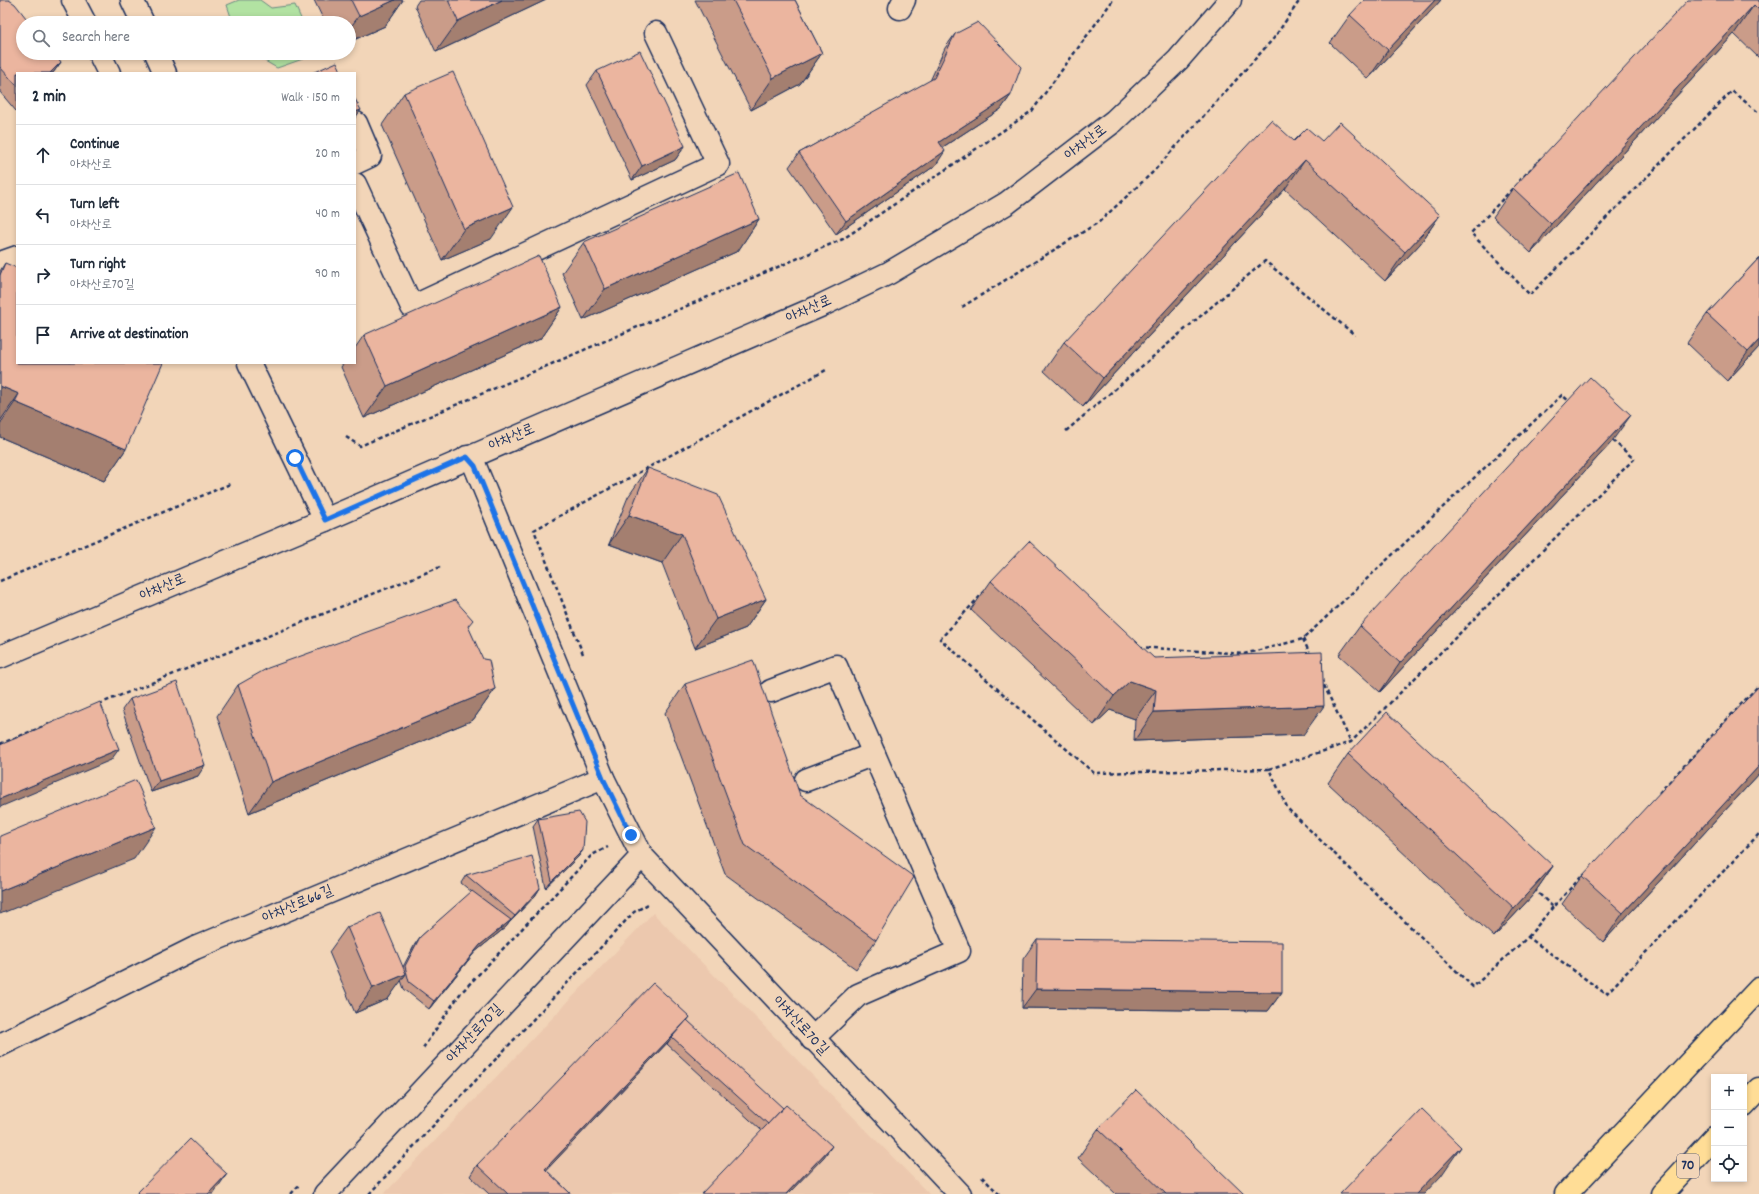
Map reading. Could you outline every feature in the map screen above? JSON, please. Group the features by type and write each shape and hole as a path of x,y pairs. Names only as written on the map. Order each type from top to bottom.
{"highway":[{"path":"1566,1194 1759,988"},
{"path":"1747,1102 1759,1089"},
{"name":"70","path":"1662,1194 1711,1141"}],"street":[{"path":"74,0 82,16"},
{"path":"132,0 139,16"},
{"name":"아차산로","path":"0,657 325,520 467,457 820,306 889,274 1006,203 1114,121 1178,60 1230,0"},
{"path":"356,186 412,307 718,164 656,33"},
{"path":"102,60 108,72"},
{"path":"159,60 165,72"},
{"path":"356,123 370,156 356,163"},
{"path":"0,263 16,257"},
{"path":"249,364 325,520"},
{"name":"아차산로70길","path":"467,457 475,466 603,778 642,856 960,1194"},
{"path":"771,691 836,666 959,951 858,995 812,1038"},
{"path":"806,780 874,754"},
{"name":"아차산로66길","path":"0,1045 195,948 603,778"},
{"name":"아차산로70길","path":"325,1194 642,856"}],"path":[{"path":"346,437 360,446 843,239 1032,111 1112,0"},
{"path":"962,307 1099,222 1152,173 1274,38 1300,0"},
{"path":"1542,157 1471,233 1530,295 1732,91 1759,113"},
{"path":"1066,431 1264,261 1355,335"},
{"path":"584,655 534,530 826,370"},
{"path":"1136,646 1244,654 1303,639 1562,395 1574,406"},
{"path":"988,588 940,639 1094,773 1269,769 1351,742 1634,459 1610,438"},
{"path":"0,581 230,484"},
{"path":"95,705 440,567"},
{"path":"1303,639 1312,660"},
{"path":"1319,673 1351,742"},
{"path":"1656,796 1759,685"},
{"path":"0,744 66,717"},
{"path":"1365,728 1370,734"},
{"path":"1269,769 1288,809 1473,987 1528,937 1553,907 1586,872"},
{"path":"1528,937 1606,994 1759,834"},
{"path":"419,1054 460,994 592,855 631,835"},
{"path":"1530,886 1553,907"},
{"path":"369,1194 634,912 656,899"},
{"path":"291,1194 302,1182"}],"shaded area":[{"path":"653,913 929,1194 384,1194"}],"green space":[{"path":"239,0 260,0 271,8 295,5 300,16 231,16 227,5"},
{"path":"263,60 300,60 277,68"}],"building":[{"path":"0,0 9,0 15,4 24,16 16,16 16,60 59,60 61,62 51,72 16,72 16,85 0,67"},
{"path":"351,0 395,0 359,16"},
{"path":"448,0 502,0 458,21"},
{"path":"733,0 795,0 822,53 773,78"},
{"path":"1364,0 1435,0 1388,50 1350,15"},
{"path":"1688,0 1759,0 1759,10 1754,5 1551,224 1513,188"},
{"path":"978,22 1021,67 1011,95 939,142 945,151 846,221 799,153 934,78 955,34"},
{"path":"640,51 685,146 642,166 597,71"},
{"path":"337,62 342,72 314,72"},
{"path":"453,72 513,207 464,229 404,93"},
{"path":"356,101 361,110 356,112"},
{"path":"1271,120 1294,141 1307,128 1322,141 1340,122 1440,215 1405,252 1305,160 1103,378 1064,342"},
{"path":"739,173 759,219 605,289 584,242"},
{"path":"539,256 562,307 387,386 364,335"},
{"path":"1759,258 1759,340 1748,352 1707,314"},
{"path":"5,263 16,268 16,364 163,364 126,449 15,402 19,394 0,386 0,275"},
{"path":"1590,377 1631,415 1400,663 1360,626"},
{"path":"648,468 718,495 766,599 716,619 682,534 629,515"},
{"path":"1029,541 1154,658 1322,652 1324,706 1154,712 1156,690 1130,681 1114,696 991,581"},
{"path":"455,600 473,620 468,626 483,659 489,660 495,689 271,782 238,685 268,668"},
{"path":"753,660 800,795 914,877 876,940 745,845 685,684"},
{"path":"177,682 205,765 159,781 130,699"},
{"path":"1759,686 1759,766 1623,913 1582,876"},
{"path":"100,702 119,749 0,799 0,745"},
{"path":"1387,712 1553,866 1514,908 1348,754"},
{"path":"136,780 156,827 0,891 0,836"},
{"path":"579,812 585,822 583,850 552,881 538,819"},
{"path":"532,856 540,888 515,916 466,875"},
{"path":"472,891 511,920 480,945 434,1001 409,982 405,966 420,937"},
{"path":"380,913 406,974 373,988 347,927"},
{"path":"1037,939 1282,942 1282,992 1036,989"},
{"path":"653,983 690,1017 545,1169 571,1194 508,1194 477,1165"},
{"path":"687,1020 783,1108 768,1124 672,1037"},
{"path":"1136,1090 1244,1194 1166,1194 1098,1129"},
{"path":"786,1105 832,1146 786,1194 701,1194"},
{"path":"1422,1109 1461,1147 1416,1194 1340,1194"},
{"path":"190,1139 227,1174 208,1194 136,1194"}],"route":[{"path":"295,458 325,520 467,457 475,466 603,778 631,835"}]}
